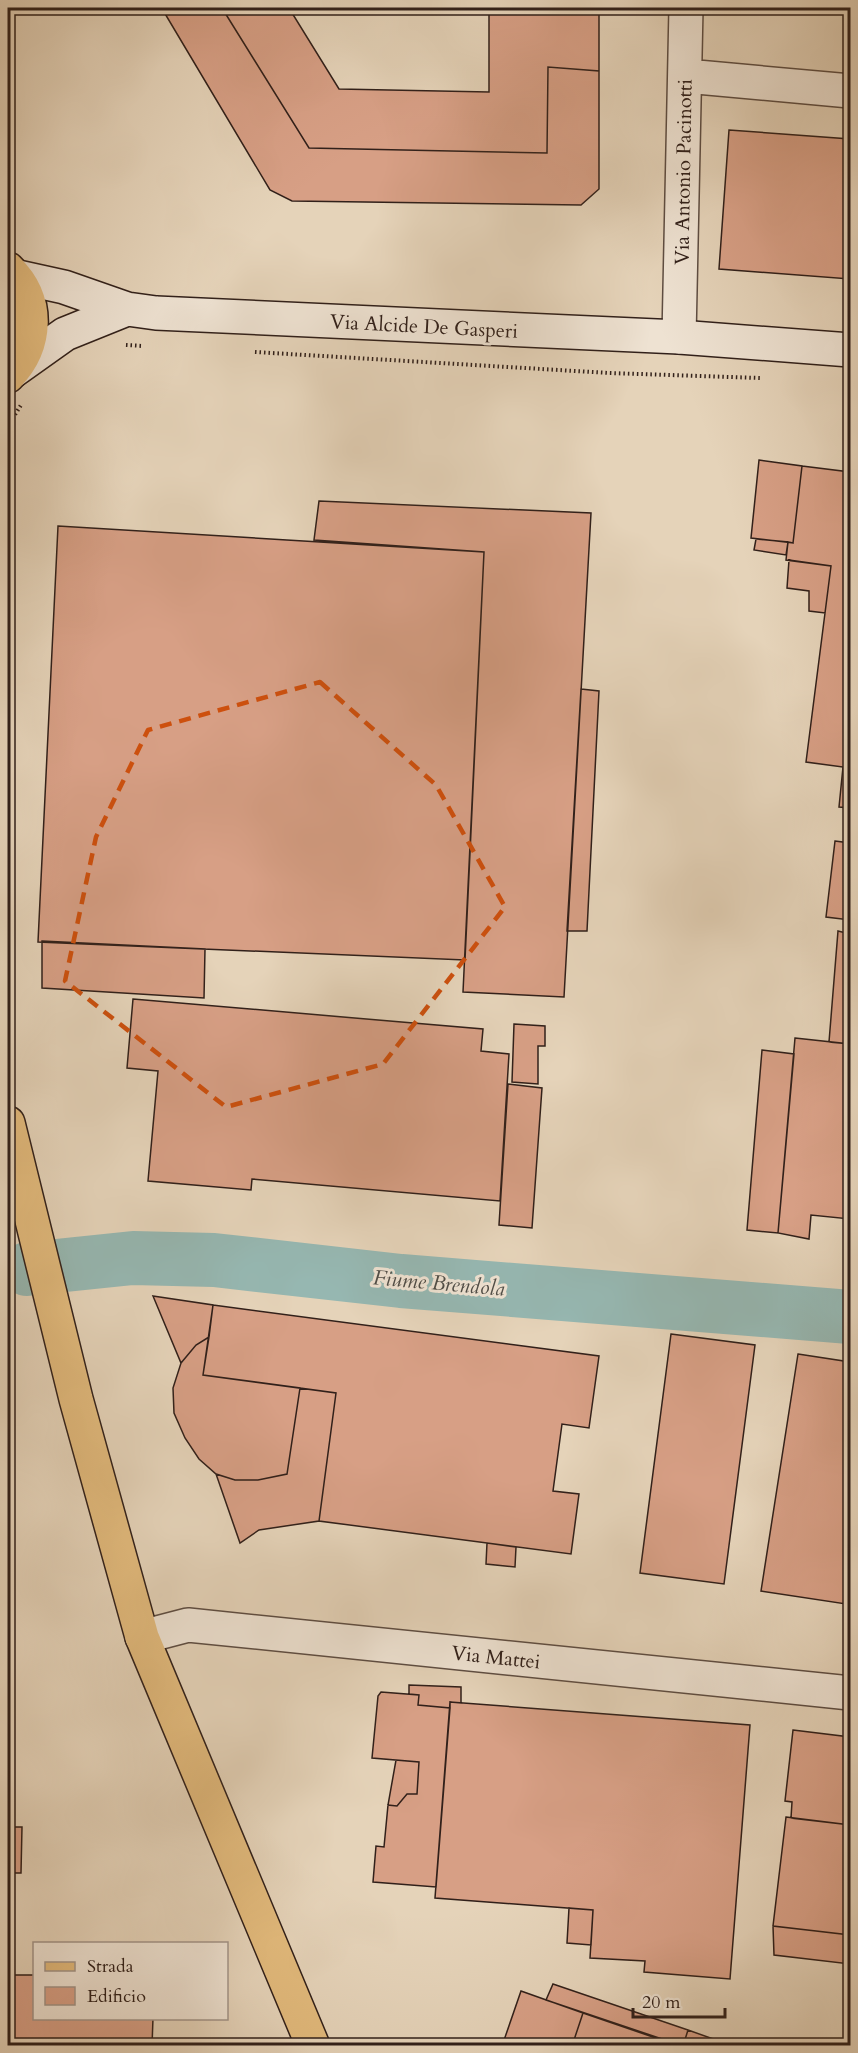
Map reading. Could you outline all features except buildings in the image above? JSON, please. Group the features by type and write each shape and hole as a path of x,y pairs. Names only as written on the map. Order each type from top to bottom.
{"main road":[{"path":"11,273 24,290 30,306 32,323 30,340 15,381"},
{"path":"8,1123 76,1399 142,1637 313,2046"}],"street":[{"name":"Via Antonio Pacinotti","path":"679,337 686,8"},
{"path":"686,76 850,90"},
{"path":"11,273 64,287 127,309"},
{"name":"Via Alcide De Gasperi","path":"15,381 65,334 127,309 167,314 679,337 850,350"},
{"name":"Via Mattei","path":"142,1637 188,1625 850,1693"}],"path":[{"path":"120,345 155,346"},
{"path":"250,352 609,373 772,379"},
{"path":"8,426 15,381"}],"highlighted area":[{"path":"320,682 436,785 505,907 383,1064 226,1107 65,981 96,837 148,730"}],"waterway":[{"name":"Fiume Brendola","path":"27,1269 133,1258 214,1260 401,1281 850,1317"},
{"path":"8,1276 27,1269"}]}
